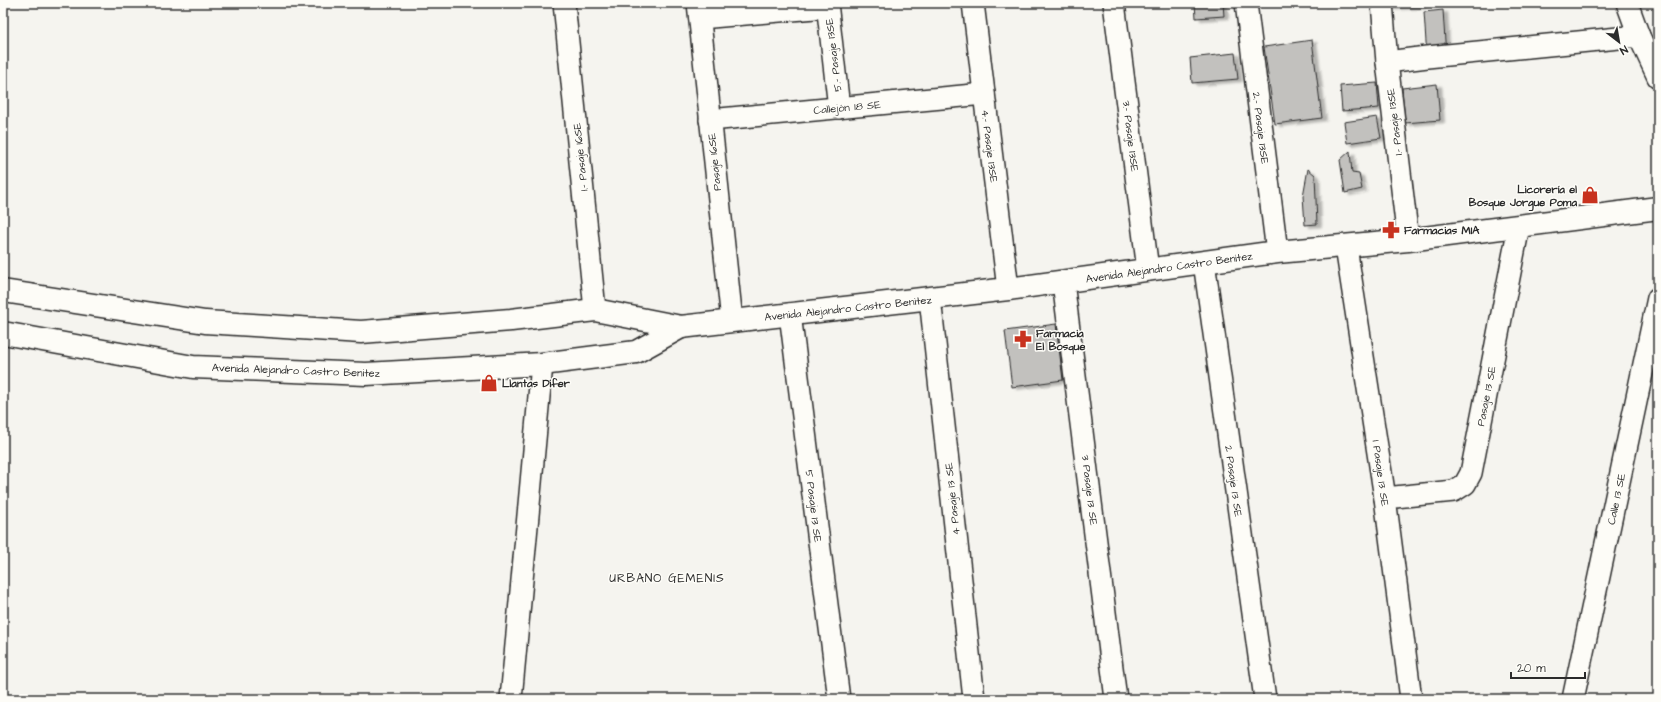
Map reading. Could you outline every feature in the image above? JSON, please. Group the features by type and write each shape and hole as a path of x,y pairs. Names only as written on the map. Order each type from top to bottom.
{"main road":[{"name":"Avenida Alejandro Castro Benitez","path":"3,291 206,322 360,332 511,320 595,310 681,327 1008,289 1277,252 1346,247 1408,240 1658,208"},
{"name":"Avenida Alejandro Castro Benitez","path":"3,333 193,367 366,374 542,364 636,352 681,327"}],"street":[{"name":"1.- Pasaje 16SE","path":"564,3 595,310"},
{"name":"4.- Pasaje 13SE","path":"973,3 1008,289"},
{"name":"3.- Pasaje 13SE","path":"1114,3 1148,270"},
{"name":"2.- Pasaje 13SE","path":"1246,3 1277,252"},
{"name":"1.- Pasaje 13SE","path":"1382,3 1387,62 1408,240"},
{"path":"1627,3 1639,36 1658,77"},
{"path":"699,10 827,5"},
{"name":"5.- Pasaje 13SE","path":"827,5 839,108"},
{"name":"Pasaje 16SE","path":"699,10 732,321"},
{"path":"1387,62 1639,36"},
{"name":"Callejón 18 SE","path":"710,120 984,94"},
{"name":"Pasaje 13 SE","path":"1385,498 1454,491 1465,484 1471,473 1519,226"},
{"name":"1 Pasaje 13 SE","path":"1346,247 1385,498 1411,699"},
{"name":"2 Pasaje 13 SE","path":"1204,262 1265,699"},
{"name":"3 Pasaje 13 SE","path":"1063,282 1116,699"},
{"name":"4 Pasaje 13 SE","path":"930,298 974,699"},
{"name":"Calle 13 SE","path":"1573,699 1658,298"},
{"name":"5 Pasaje 13 SE","path":"790,314 839,699"},
{"path":"511,699 542,364"}],"building":[{"path":"1195,3 1223,3 1224,16 1196,18"},
{"path":"1390,3 1421,3 1422,6 1390,7"},
{"path":"1443,10 1446,56 1427,57 1424,12"},
{"path":"1312,40 1322,118 1275,124 1264,47"},
{"path":"1235,53 1238,79 1192,83 1190,58"},
{"path":"1377,83 1379,108 1342,111 1340,86"},
{"path":"1437,84 1440,120 1405,123 1402,88"},
{"path":"1377,117 1381,138 1347,143 1344,122"},
{"path":"1350,151 1352,173 1359,174 1362,189 1345,193 1340,160"},
{"path":"1308,169 1315,175 1317,224 1305,225 1303,196"},
{"path":"1056,324 1063,380 1012,387 1005,331"}],"place":[{"name":"Licorería el Bosque Jorgue Poma","path":"1590,195"},
{"name":"Farmacias MIA","path":"1391,230"},
{"name":"Farmacia El Bosque","path":"1023,339"},
{"name":"Llantas Difer","path":"489,383"}],"district":[{"name":"URBANO GEMENIS","path":"667,578"}]}
